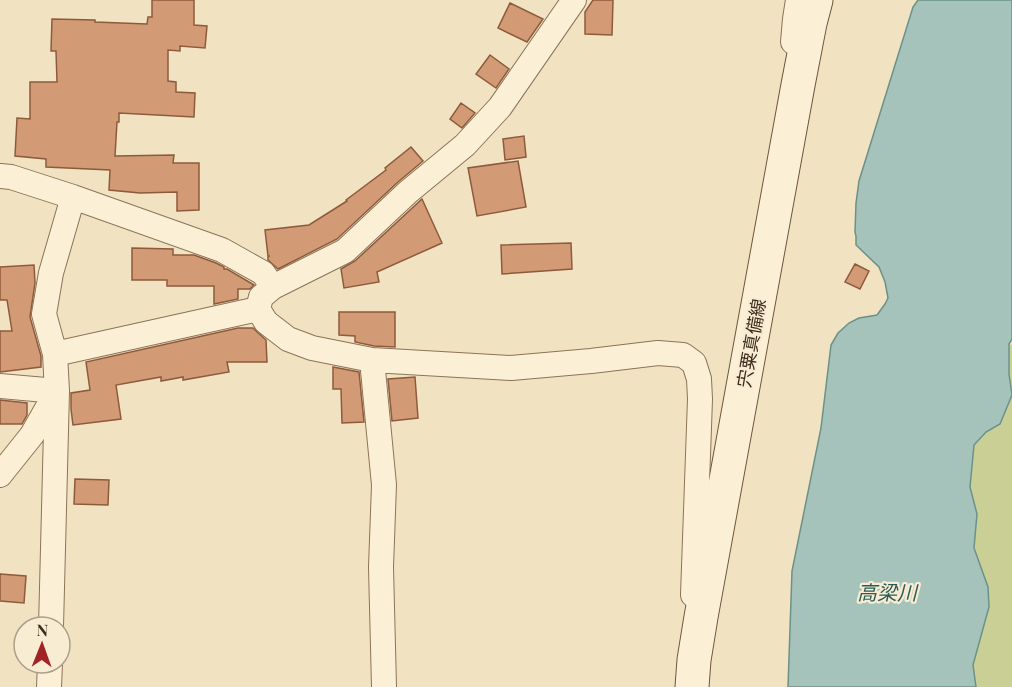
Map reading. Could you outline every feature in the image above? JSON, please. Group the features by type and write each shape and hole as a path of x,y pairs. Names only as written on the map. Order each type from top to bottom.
{"main road":[{"name":"宍粟真備線","path":"692,687 701,617 798,85 816,0"}],"street":[{"path":"574,0 500,107 465,144 408,192 345,251 273,287 261,297 258,309 266,322 288,339 312,348 372,360 511,368 658,353 683,355 694,363 699,379 693,595 701,617"},
{"path":"798,0 792,56 798,85"},
{"path":"0,176 11,177 73,197 222,250 264,273 273,287"},
{"path":"51,615 57,391 55,354 44,314 51,273 73,197"},
{"path":"55,354 258,309"},
{"path":"372,360 384,485 381,567 384,687"},
{"path":"0,386 57,391"},
{"path":"0,475 32,435 57,391"}],"green space":[{"path":"1009,344 1012,345 1012,395 1009,374"},
{"path":"1012,395 1012,687 976,687 973,665 989,607 988,587 974,548 977,514 970,487 974,445 986,432 999,424"}],"water":[{"name":"高梁川","path":"918,0 1012,0 1012,339 1009,344 1009,374 1012,395 1000,424 986,432 974,445 970,487 977,514 974,548 988,587 989,607 973,665 976,687 788,687 792,571 821,428 831,345 838,333 849,323 859,318 877,315 888,298 879,267 856,245 856,203 859,181 913,7"}],"building":[{"path":"152,0 194,0 194,25 207,26 205,48 180,46 180,51 168,50 168,81 176,82 176,92 195,93 194,117 119,113 115,156 174,155 173,163 199,163 199,210 177,211 177,192 140,193 109,190 110,170 46,167 46,159 15,156 17,118 30,119 30,82 57,82 56,51 51,51 52,19 147,24 148,17 152,17"},
{"path":"593,0 613,0 612,35 585,34 585,12"},
{"path":"510,3 543,19 527,42 498,28"},
{"path":"490,55 509,69 496,88 476,74"},
{"path":"461,103 475,113 462,128 450,119"},
{"path":"524,136 526,157 505,160 503,139"},
{"path":"411,147 423,161 337,239 278,269 268,260 265,230 309,225 347,201"},
{"path":"518,161 526,207 477,216 468,168"},
{"path":"422,199 442,243 377,272 379,282 344,288 341,269 355,261"},
{"path":"571,243 572,269 502,274 501,245"},
{"path":"132,248 173,249 173,255 194,255 224,267 254,285 250,289 238,289 238,299 214,304 214,286 167,286 167,280 132,280"},
{"path":"855,264 869,271 860,289 845,282"},
{"path":"34,265 35,283 30,317 41,356 41,367 0,372 0,331 12,331 7,300 0,300 0,267"},
{"path":"339,312 395,312 395,347 355,342 355,336 339,335"},
{"path":"238,328 253,328 266,340 267,362 227,362 229,372 183,380 183,377 161,381 161,377 116,385 121,419 73,425 71,393 90,390 86,362"},
{"path":"333,367 359,372 364,422 342,423 341,389 333,389"},
{"path":"415,377 418,418 392,421 388,379"},
{"path":"0,400 27,403 27,415 22,424 0,424"},
{"path":"75,479 109,480 108,505 74,504"},
{"path":"0,574 26,576 24,603 0,601"}]}
